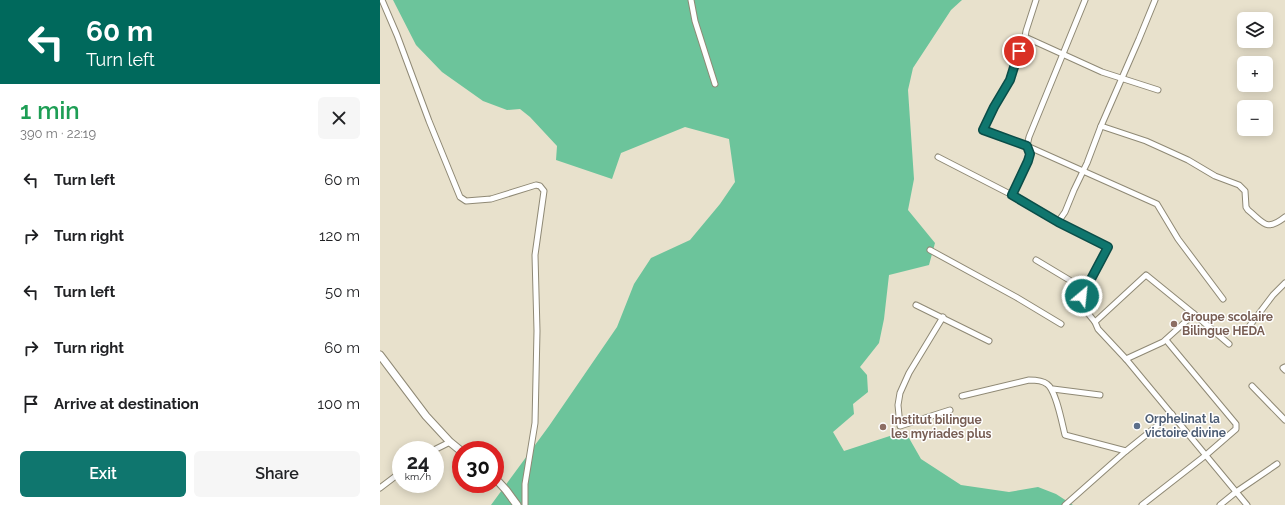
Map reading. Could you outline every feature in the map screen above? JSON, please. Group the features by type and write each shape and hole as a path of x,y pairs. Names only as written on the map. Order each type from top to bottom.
{"street":[{"path":"382,0 397,35 428,122 460,197 466,201 491,199 536,185 540,186 544,191 535,255 537,331 535,423 525,484 525,505"},
{"path":"691,0 695,21 715,84"},
{"path":"1036,0 1010,80 994,107 983,130 1027,146 1158,204 1178,239 1223,299"},
{"path":"1012,195 1028,161 1030,154 1027,146 1029,137 1085,0"},
{"path":"1058,222 1065,212 1084,171 1101,126 1140,39 1154,0"},
{"path":"1025,37 1102,72 1158,90"},
{"path":"1101,126 1146,141 1188,160 1215,176 1239,185 1245,191 1246,207 1267,225 1272,225 1284,218"},
{"path":"938,157 1012,195 1058,222 1108,247 1082,296"},
{"path":"930,250 1016,296 1061,324"},
{"path":"1036,260 1076,284 1080,288 1082,306 1098,329 1126,359 1247,505"},
{"path":"1094,322 1146,276 1229,344"},
{"path":"1248,328 1273,295 1285,282"},
{"path":"916,304 989,341"},
{"path":"1126,359 1166,340 1194,314"},
{"path":"943,317 908,373 900,393 898,406 900,426 950,410"},
{"path":"1142,505 1206,455 1236,429 1236,424 1166,340"},
{"path":"380,355 426,416 450,442 444,445"},
{"path":"1285,367 1283,368 1285,370"},
{"path":"962,396 1029,380 1046,383 1053,389 1100,395"},
{"path":"1252,386 1285,420"},
{"path":"1053,389 1065,435 1126,451"},
{"path":"1065,505 1126,451 1172,414"},
{"path":"1220,505 1236,492 1277,464"},
{"path":"380,488 392,479"},
{"path":"504,488 517,505"}],"green space":[{"path":"393,0 962,0 951,10 913,68 908,90 914,179 908,210 935,243 929,265 889,275 884,319 879,343 860,367 867,375 868,392 853,404 854,414 833,432 844,451 905,431 921,459 961,485 1009,492 1038,487 1056,494 1073,505 491,505 500,493 504,493 504,487 549,426 617,327 634,284 651,258 690,240 720,204 735,182 729,139 685,127 621,153 612,179 556,160 557,146 530,117 520,109 507,110 483,101 442,72 416,45"}],"place":[{"name":"Groupe scolaire Bilingue HEDA","path":"1174,324"},
{"name":"Orphelinat la victoire divine","path":"1137,426"},
{"name":"Institut bilingue les myriades plus","path":"883,427"}],"route":[{"path":"1019,51 1010,80 994,107 983,130 1027,146 1030,150 1028,161 1012,195 1058,222 1108,247 1082,296"}]}
